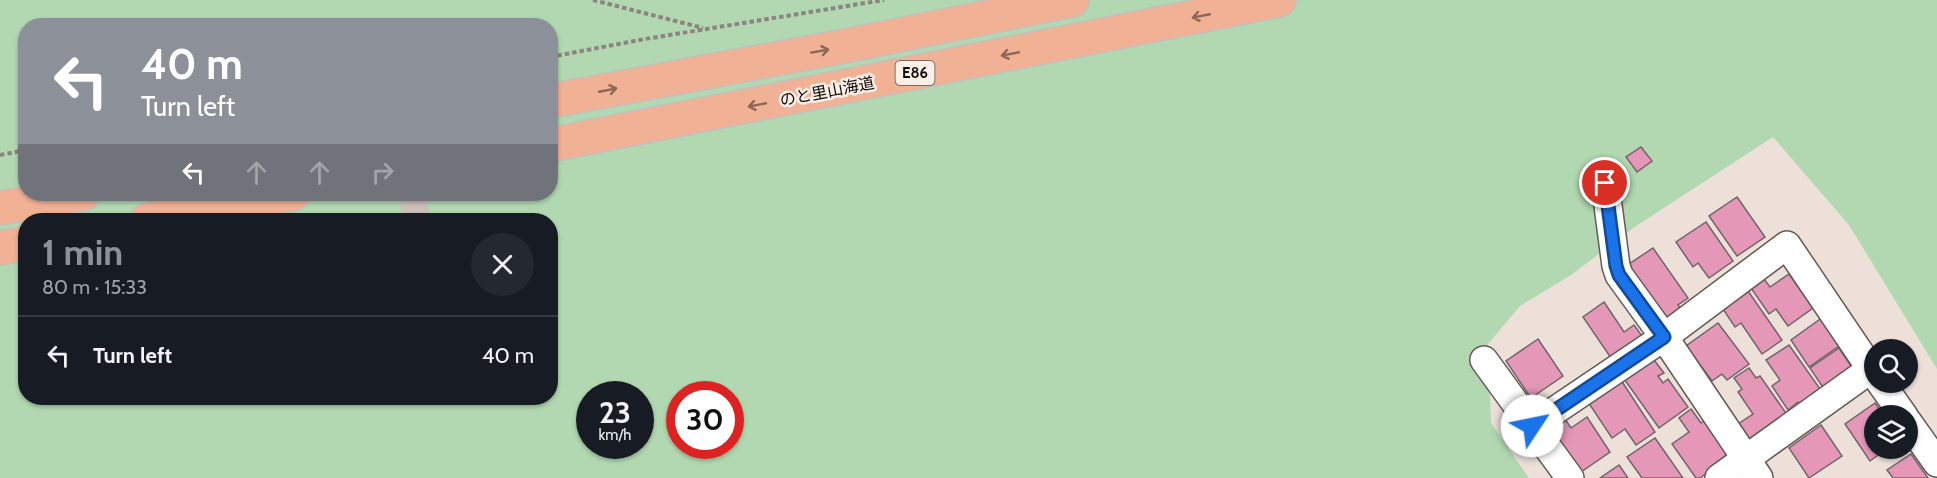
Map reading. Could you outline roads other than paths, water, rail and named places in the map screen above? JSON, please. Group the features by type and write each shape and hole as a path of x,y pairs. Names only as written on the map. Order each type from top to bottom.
{"highway":[{"name":"E86","path":"558,100 845,46 1072,0"},
{"name":"のと里山海道","path":"558,144 1279,0"},
{"path":"0,201 18,201"},
{"path":"0,208 44,201"},
{"path":"187,213 254,201"},
{"path":"0,248 18,245"}],"street":[{"path":"1605,183 1619,275 1753,469"},
{"path":"1532,426 1664,337 1787,245 1864,359"},
{"path":"1484,360 1569,478"},
{"path":"1719,478 1753,469 1864,383"},
{"path":"1918,436 1937,462"}],"tunnel":[{"path":"413,201 416,213"}]}
